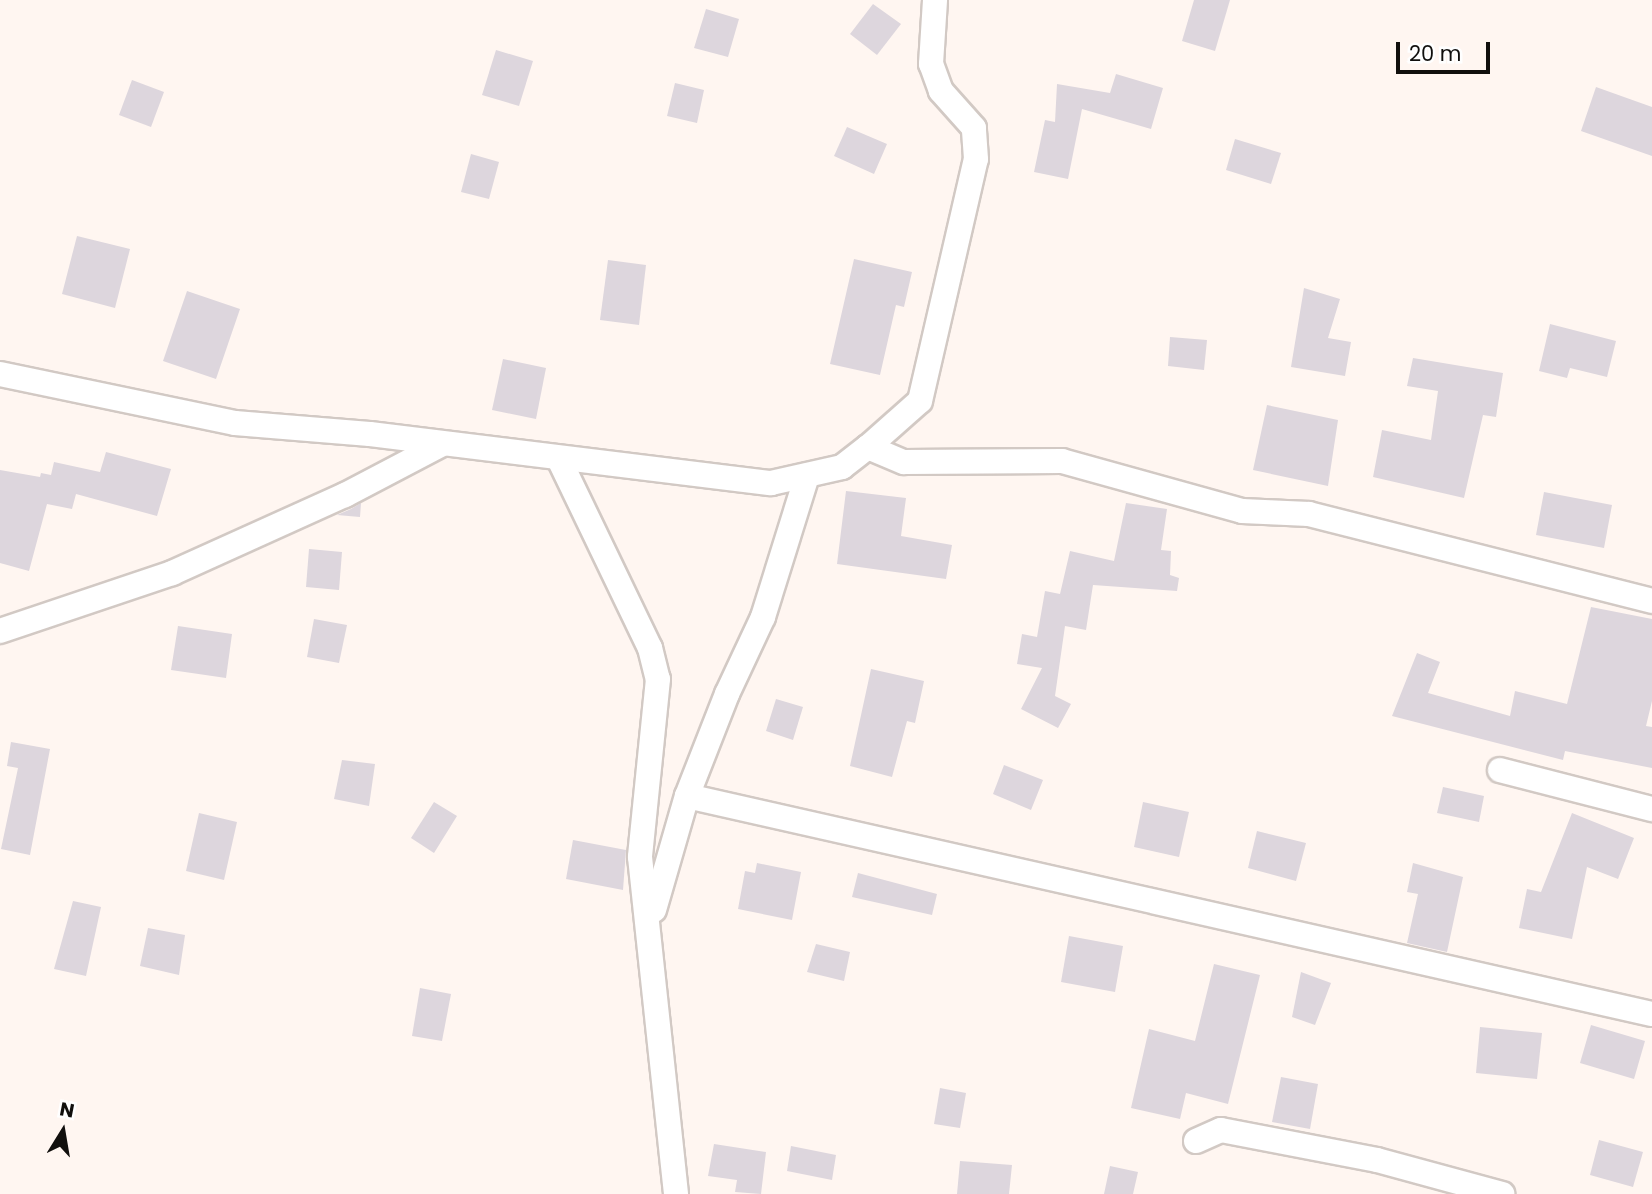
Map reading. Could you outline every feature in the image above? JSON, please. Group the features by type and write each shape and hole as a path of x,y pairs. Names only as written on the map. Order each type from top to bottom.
{"street":[{"path":"0,374 235,424 443,444 771,484 842,467 920,401 976,159 974,128 941,92 931,64 935,0"},
{"path":"0,631 172,573 345,495 443,444"},
{"path":"868,447 904,462 1062,461 1241,511 1309,514 1652,601"},
{"path":"559,459 650,648 658,679 658,709 641,811 640,857 676,1194"},
{"path":"650,937 656,889 687,796 727,694 764,617 807,476"},
{"path":"1500,770 1652,809"},
{"path":"687,796 1652,1014"},
{"path":"1196,1141 1221,1129 1377,1160 1502,1194"}],"building":[{"path":"1194,0 1230,0 1215,51 1182,41"},
{"path":"873,4 901,24 877,55 850,34"},
{"path":"706,9 739,19 728,57 694,48"},
{"path":"496,50 533,61 519,106 482,95"},
{"path":"1116,74 1163,88 1151,129 1082,109 1068,179 1034,172 1045,120 1055,122 1057,84 1110,93"},
{"path":"132,80 164,92 151,127 119,115"},
{"path":"675,83 704,90 697,123 667,116"},
{"path":"1596,87 1652,107 1652,156 1581,131"},
{"path":"847,127 887,144 874,174 834,156"},
{"path":"1235,139 1281,153 1271,184 1226,170"},
{"path":"471,154 499,162 489,199 461,192"},
{"path":"77,236 130,249 115,308 62,294"},
{"path":"854,259 912,272 904,307 896,305 880,375 830,364"},
{"path":"608,260 646,265 639,325 600,320"},
{"path":"1304,288 1340,299 1328,338 1351,342 1345,376 1291,367"},
{"path":"187,291 240,309 216,379 163,361"},
{"path":"1550,324 1616,341 1607,377 1570,368 1567,378 1539,371"},
{"path":"1170,337 1207,340 1204,370 1168,366"},
{"path":"1413,358 1503,373 1496,417 1483,415 1464,498 1373,477 1382,430 1431,440 1438,391 1407,386"},
{"path":"503,359 546,368 536,419 492,410"},
{"path":"1267,405 1338,420 1328,486 1253,470"},
{"path":"106,452 171,469 157,516 76,494 72,509 47,504 29,571 0,563 0,470 40,477 41,473 51,475 54,462 100,472"},
{"path":"846,491 906,498 901,536 952,545 946,579 837,564"},
{"path":"1544,492 1612,505 1604,548 1536,535"},
{"path":"361,503 360,517 337,515 351,509"},
{"path":"1126,503 1167,509 1161,550 1171,551 1170,575 1179,578 1177,591 1093,585 1086,630 1065,626 1055,696 1071,704 1058,728 1021,709 1042,668 1017,664 1022,634 1037,637 1045,591 1060,594 1070,551 1114,561"},
{"path":"309,549 342,552 339,590 306,587"},
{"path":"1591,607 1652,619 1652,701 1646,726 1652,727 1652,768 1565,751 1563,760 1392,716 1417,653 1440,662 1428,693 1510,716 1515,691 1567,704"},
{"path":"314,619 347,625 339,663 307,657"},
{"path":"178,626 232,634 226,678 171,670"},
{"path":"871,669 924,681 915,723 907,721 892,777 850,766"},
{"path":"776,699 803,707 793,740 766,731"},
{"path":"11,742 50,749 30,855 1,849 18,768 7,766"},
{"path":"342,760 375,764 369,806 334,799"},
{"path":"1004,765 1043,780 1031,810 993,794"},
{"path":"1443,787 1484,796 1479,822 1437,813"},
{"path":"434,802 457,816 434,853 411,838"},
{"path":"1143,802 1189,812 1179,857 1134,847"},
{"path":"199,813 237,822 224,880 186,871"},
{"path":"1572,813 1634,838 1618,879 1587,867 1572,939 1519,928 1527,889 1541,892"},
{"path":"1257,831 1306,843 1296,881 1248,868"},
{"path":"573,840 626,850 623,890 566,879"},
{"path":"757,863 801,872 792,920 738,909 745,871 755,873"},
{"path":"1413,863 1463,877 1447,952 1407,943 1418,894 1407,892"},
{"path":"858,873 937,894 932,915 852,897"},
{"path":"73,901 101,907 86,976 54,969"},
{"path":"148,928 185,935 179,975 140,966"},
{"path":"1069,936 1123,946 1115,992 1061,982"},
{"path":"816,944 850,952 844,981 807,972"},
{"path":"1214,964 1260,975 1228,1104 1186,1093 1180,1119 1131,1108 1149,1029 1195,1041"},
{"path":"1301,972 1331,983 1315,1025 1292,1017"},
{"path":"420,988 451,994 442,1041 412,1036"},
{"path":"1591,1025 1645,1041 1634,1079 1580,1063"},
{"path":"1480,1027 1542,1033 1537,1079 1476,1073"},
{"path":"1281,1077 1318,1084 1310,1129 1272,1122"},
{"path":"940,1088 966,1093 960,1128 934,1124"},
{"path":"1599,1140 1643,1152 1633,1187 1590,1175"},
{"path":"714,1144 766,1152 761,1194 735,1192 737,1180 708,1176"},
{"path":"791,1146 836,1155 832,1180 787,1171"},
{"path":"960,1161 1012,1165 1009,1194 957,1194"},
{"path":"1110,1166 1138,1172 1133,1194 1104,1194"}]}
